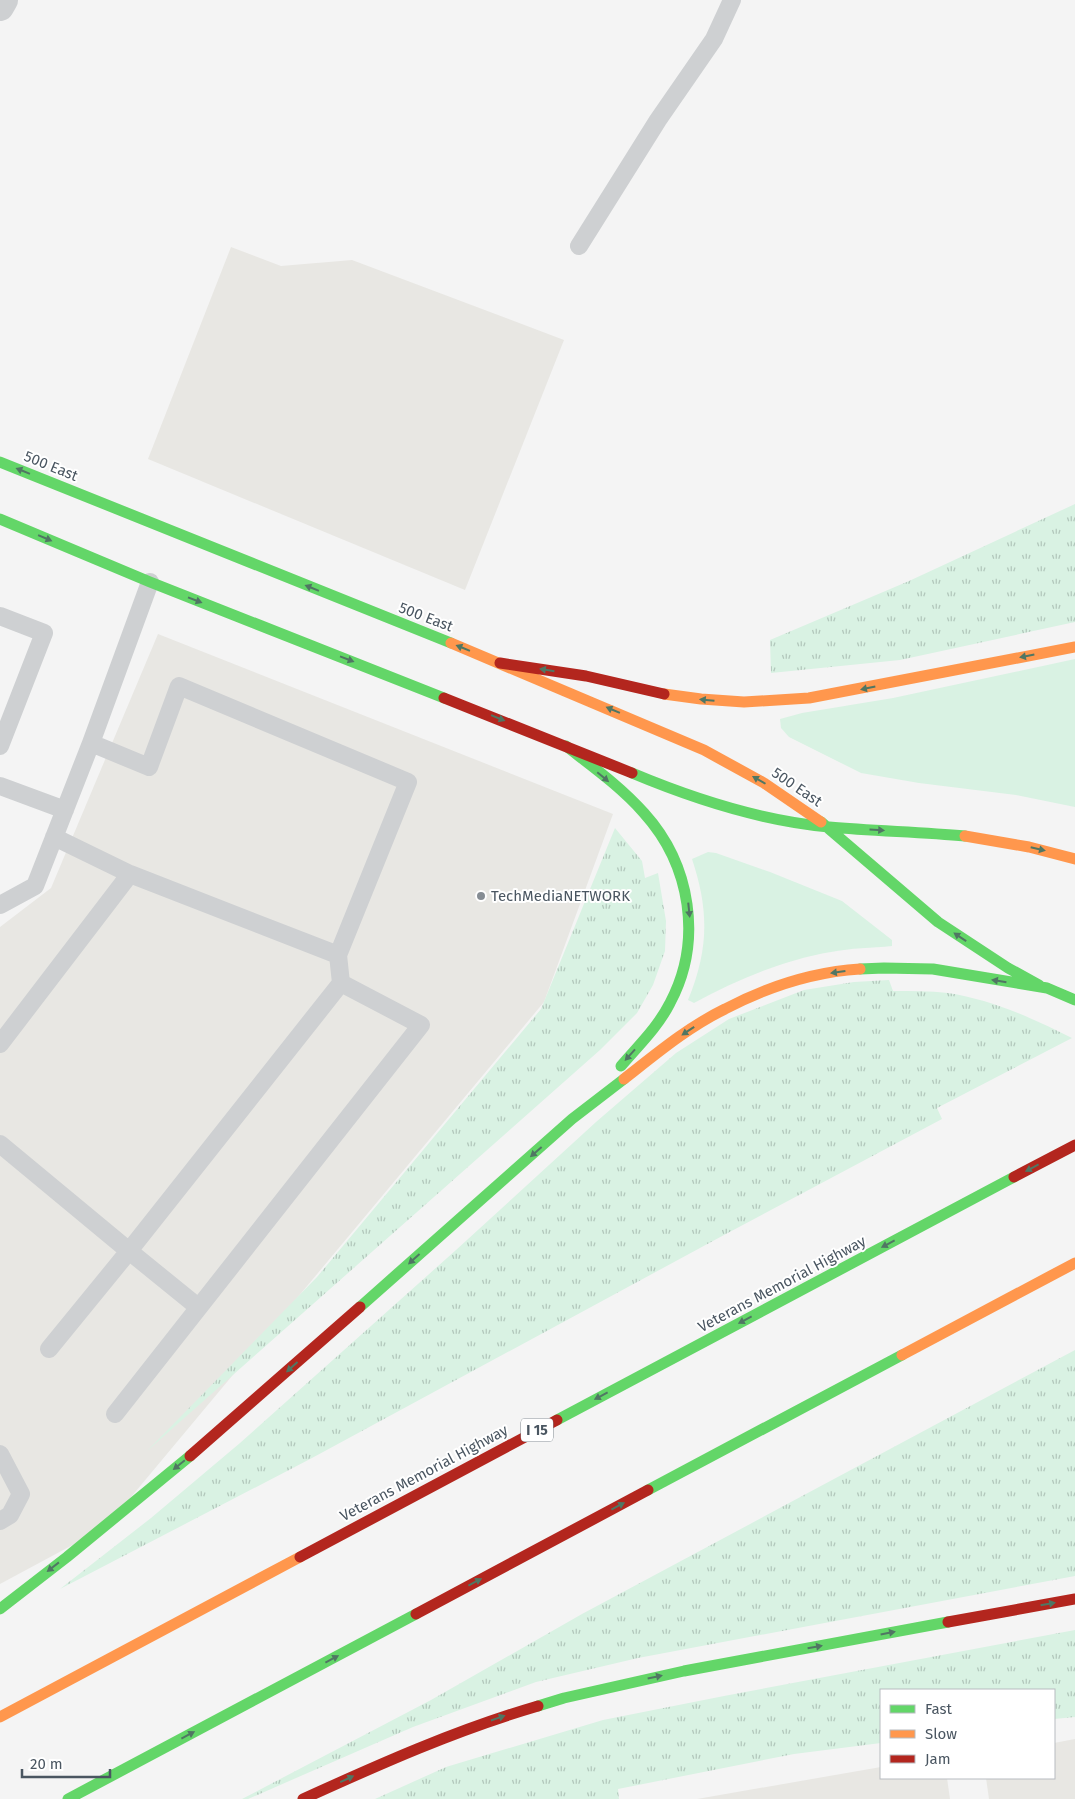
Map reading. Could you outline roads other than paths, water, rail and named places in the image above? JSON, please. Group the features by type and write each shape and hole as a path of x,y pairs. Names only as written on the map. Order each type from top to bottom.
{"main road":[{"name":"500 East","path":"0,462 500,663 704,750 778,791 828,827 938,922 1008,968 1075,1000"},
{"name":"500 East","path":"0,519 150,582 702,800 776,819 828,827 939,833 983,838 1075,859"},
{"path":"500,663 598,678 657,693 700,700 754,702 831,696 1075,646"},
{"path":"566,746 640,810 653,823 666,841 684,883 690,921 685,968 671,1003 654,1028 572,1119"},
{"path":"0,1609 67,1557 216,1434 572,1119 672,1042 704,1021 744,999 804,978 851,970 917,968 948,971 1047,988"},
{"name":"Veterans Memorial Highway","path":"0,1717 1075,1145"},
{"path":"68,1799 1075,1263"},
{"path":"303,1799 390,1759 446,1737 510,1714 564,1698 684,1671 1075,1599"}],"street":[{"path":"0,7 4,0"}],"lane":[{"path":"579,246 658,120 714,39 732,0"},
{"path":"0,905 35,886 150,582"},
{"path":"0,616 44,633 0,746"},
{"path":"49,1348 129,1251 341,983 338,955 408,782 179,686 149,767 90,743"},
{"path":"0,786 65,810"},
{"path":"54,837 130,874 338,955"},
{"path":"0,1044 130,874"},
{"path":"115,1414 421,1025 341,983"},
{"path":"0,1144 198,1308"},
{"path":"0,1454 21,1494 10,1515 0,1521"}],"place":[{"name":"TechMediaNETWORK","path":"481,896"}]}
